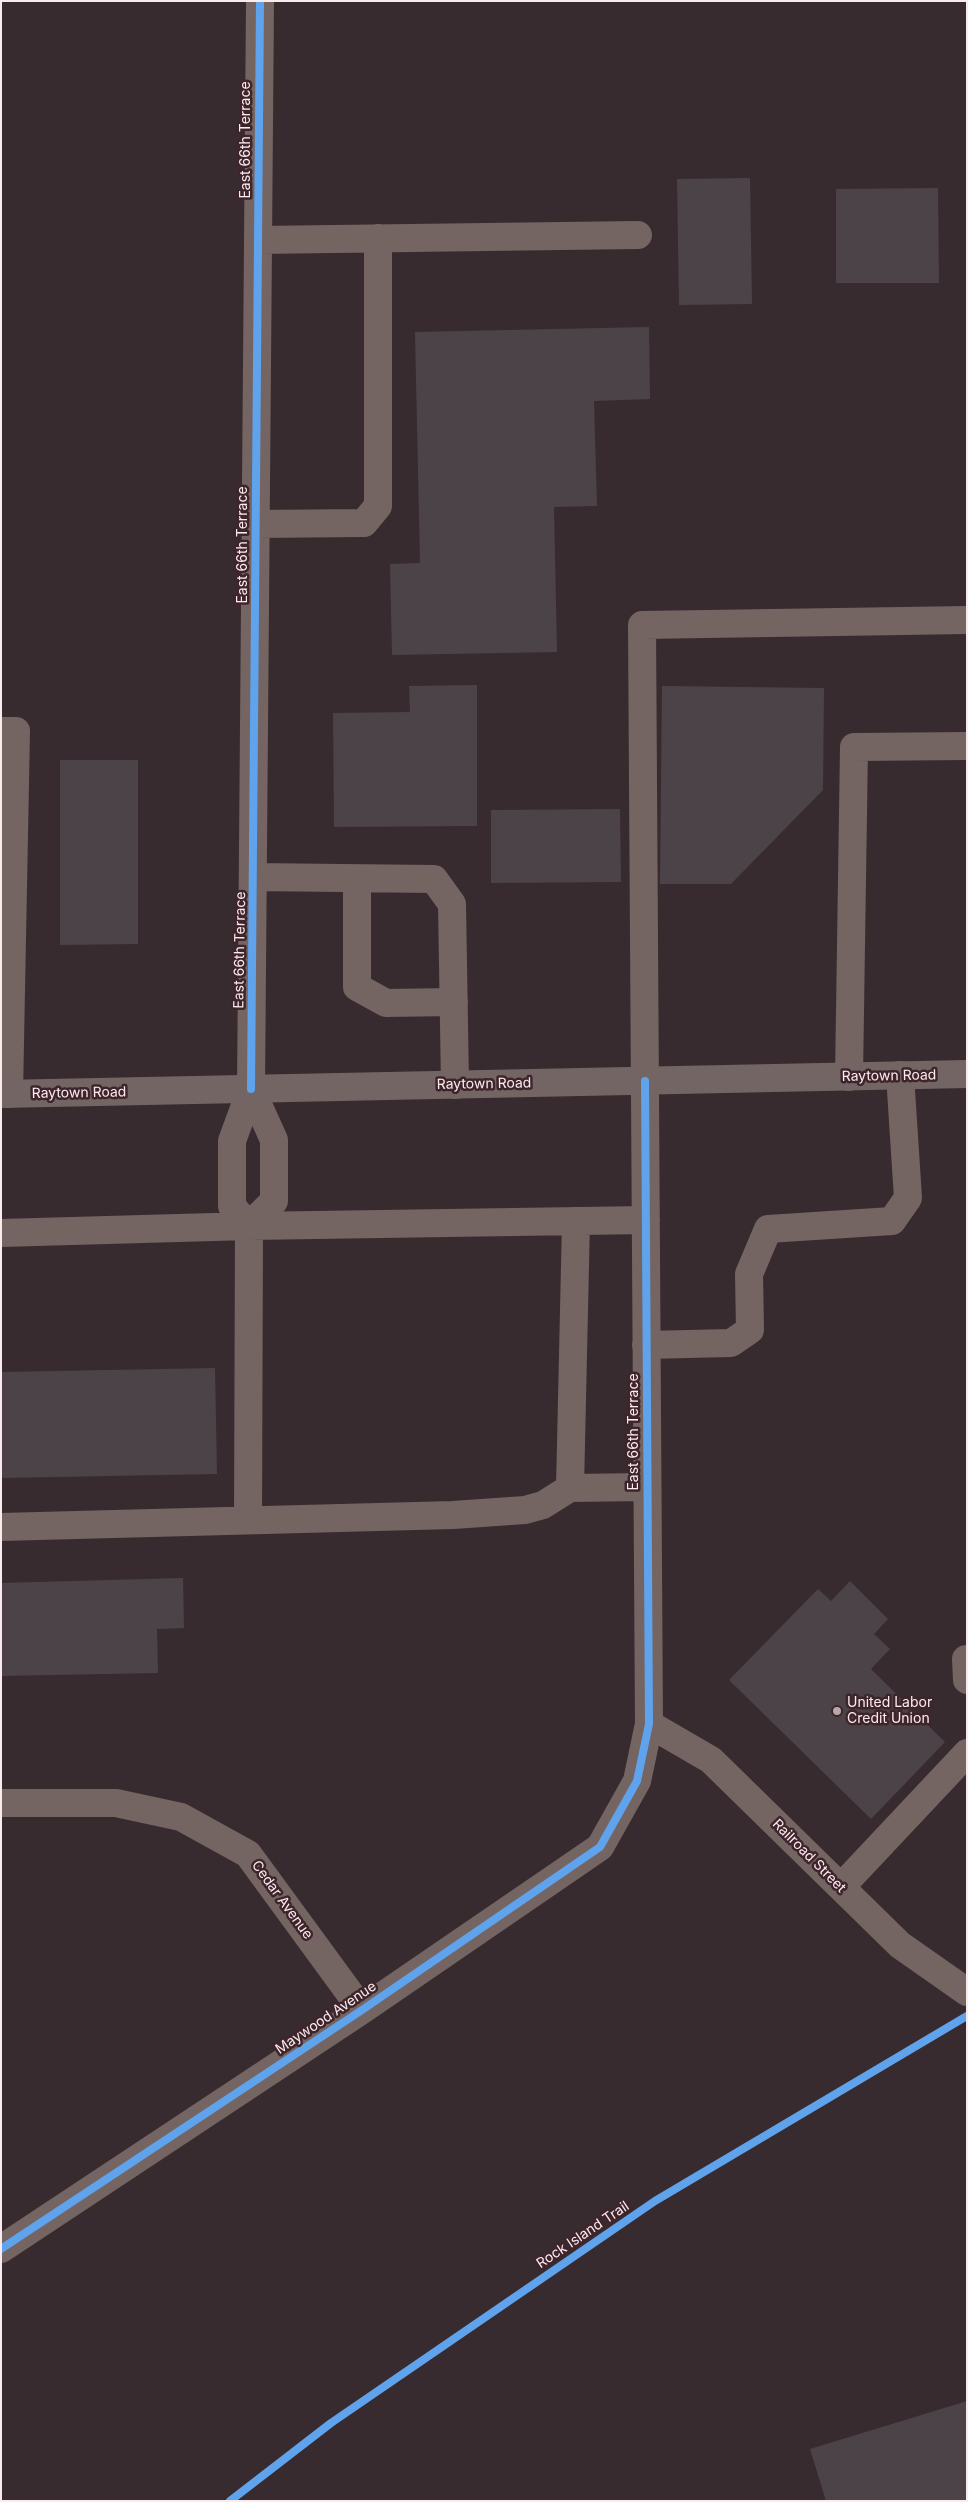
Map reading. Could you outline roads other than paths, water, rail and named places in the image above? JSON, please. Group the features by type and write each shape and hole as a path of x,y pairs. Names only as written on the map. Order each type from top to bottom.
{"main road":[{"name":"Raytown Road","path":"5,1094 967,1074"}],"street":[{"name":"East 66th Terrace","path":"251,1089 260,1"},
{"path":"258,240 638,235"},
{"path":"256,524 364,523 378,506 378,238"},
{"name":"East 66th Terrace","path":"637,1781 649,1724 642,625 967,620"},
{"path":"1,731 16,730 5,1094"},
{"path":"849,1076 854,747 967,746"},
{"path":"253,878 434,880 452,904 455,1085"},
{"path":"357,878 357,987 386,1003 454,1002"},
{"path":"646,1345 731,1343 750,1330 749,1274 768,1229 892,1221 908,1198 900,1075"},
{"path":"250,1226 274,1201 274,1140 251,1089"},
{"path":"248,1520 250,1226 232,1206 232,1141 251,1089"},
{"path":"1,1233 250,1226 646,1220"},
{"path":"570,1488 576,1221"},
{"path":"1,1527 454,1515 525,1510 542,1505 570,1488 647,1487"},
{"path":"966,1659 967,1680"},
{"name":"Railroad Street","path":"649,1724 712,1760 900,1944 967,1992"},
{"path":"841,1887 967,1753"},
{"name":"Maywood Avenue","path":"1,2249 362,2010 600,1847 637,1781"},
{"name":"Cedar Avenue","path":"1,1804 116,1803 181,1817 248,1854 362,2010"}],"place":[{"name":"United Labor Credit Union","path":"837,1711"}]}
